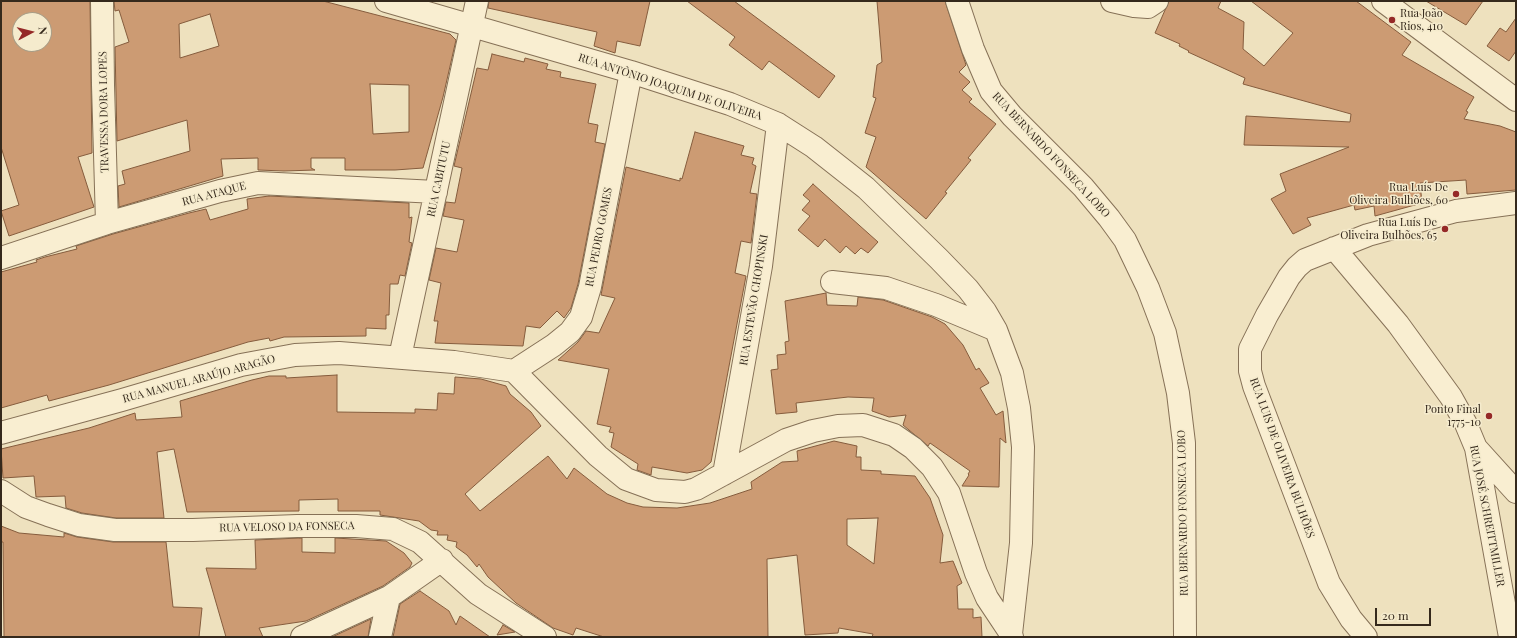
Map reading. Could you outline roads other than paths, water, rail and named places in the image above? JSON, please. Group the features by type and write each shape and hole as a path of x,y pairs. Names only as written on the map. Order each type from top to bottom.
{"street":[{"name":"TRAVESSA DORA LOPES","path":"102,1 103,100 108,224"},
{"name":"RUA ANTÔNIO JOAQUIM DE OLIVEIRA","path":"386,1 631,72 730,104 778,124 814,147 866,188 893,213 968,289 985,311 996,330 1012,373 1019,408 1023,447 1021,543 1012,636"},
{"name":"RUA CABITUTU","path":"400,357 477,1"},
{"name":"RUA BERNARDO FONSECA LOBO","path":"957,1 991,91 1012,116 1083,187 1125,240 1148,288 1165,333 1178,393 1184,443 1185,637"},
{"path":"1112,1 1134,6 1148,7 1157,1"},
{"path":"1383,1 1516,100"},
{"name":"RUA PEDRO GOMES","path":"514,372 554,345 570,332 581,317 590,287 631,72"},
{"name":"RUA ESTEVÃO CHOPINSKI","path":"724,474 761,266 778,124"},
{"name":"RUA ATAQUE","path":"1,258 108,224 220,191 258,183 436,192"},
{"name":"RUA LUIS DE OLIVEIRA BULHÕES","path":"1366,637 1351,619 1330,583 1256,394 1250,371 1250,349 1266,315 1289,277 1305,260 1368,235 1456,211 1516,203"},
{"name":"RUA JOSÉ SCHREITTMILLER","path":"1334,248 1398,324 1451,397 1466,424 1476,448 1510,637"},
{"path":"832,282 886,288 936,305 996,330"},
{"name":"RUA MANUEL ARAÚJO ARAGÃO","path":"1,433 272,358 295,355 339,353 400,357 454,362 514,372"},
{"path":"514,372 598,456 626,478 656,490 685,492 696,489 786,440 813,431 838,426 863,426 894,435 913,448 932,467 948,492 987,598 1012,636"},
{"path":"1476,448 1516,492"},
{"name":"RUA VELOSO DA FONSECA","path":"1,491 26,507 48,515 79,525 115,530 297,526 356,526 393,529 420,542 442,560 478,594 545,637"},
{"path":"302,637 389,597 442,560"},
{"path":"380,637 389,597"}],"place":[{"name":"Rua João Rios, 410","path":"1392,20"},
{"name":"Rua Luís De Oliveira Bulhões, 60","path":"1456,194"},
{"name":"Rua Luís De Oliveira Bulhões, 65","path":"1445,229"},
{"name":"Ponto Final 1775-10","path":"1489,416"}]}
